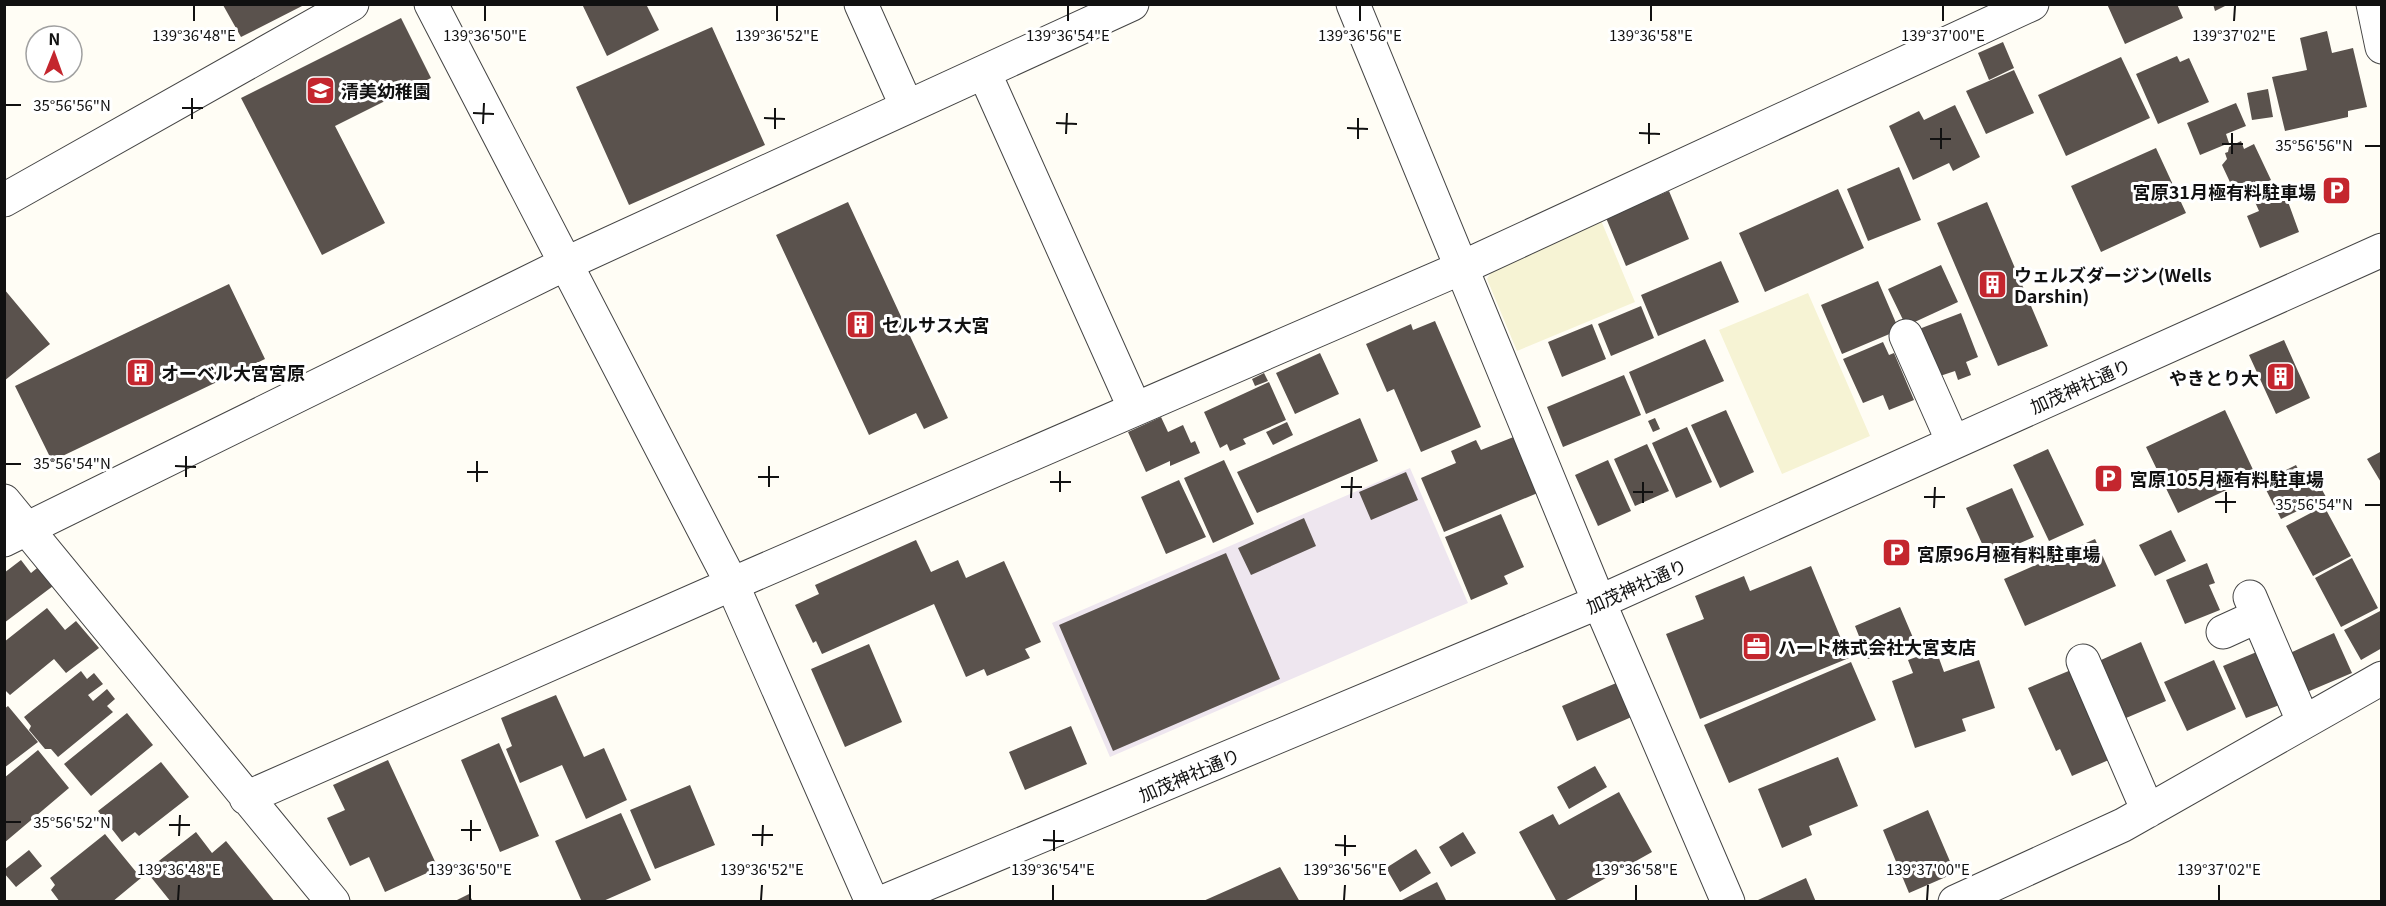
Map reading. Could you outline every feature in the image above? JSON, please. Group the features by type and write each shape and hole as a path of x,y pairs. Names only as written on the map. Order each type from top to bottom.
{"street":[{"path":"4,200 352,4"},
{"path":"431,4 732,584 872,902"},
{"path":"861,4 907,107"},
{"path":"16,534 565,264 1132,4"},
{"path":"1353,4 1599,602 1728,902"},
{"path":"246,798 732,584 1461,268 2032,4"},
{"path":"2373,4 2382,47"},
{"path":"984,72 1135,409"},
{"name":"加茂神社通り","path":"883,902 1599,602 2382,250"},
{"path":"1906,336 1953,442"},
{"path":"4,501 16,534 246,798 333,902"},
{"path":"2223,632 2254,607 2303,721"},
{"path":"2083,661 2148,811"},
{"path":"1955,902 2123,825 2382,678"}],"shaded area":[{"path":"1600,218 1635,302 1517,351 1487,279 1498,260"},
{"path":"1808,293 1870,436 1782,474 1719,330"},
{"path":"1410,468 1468,603 1110,757 1052,623"}],"building":[{"path":"582,4 646,4 659,30 607,56"},
{"path":"2107,4 2177,4 2183,18 2125,44"},
{"path":"2213,4 2229,4 2215,11"},
{"path":"223,5 304,5 241,37"},
{"path":"401,18 431,78 335,126 385,223 322,255 241,98"},
{"path":"712,27 765,145 629,205 576,87"},
{"path":"2327,31 2332,53 2353,48 2367,107 2348,111 2348,117 2285,131 2272,77 2307,70 2300,38"},
{"path":"2003,42 2014,68 1989,80 1978,53"},
{"path":"2177,56 2180,62 2189,58 2209,102 2158,124 2136,74"},
{"path":"2121,57 2150,118 2066,156 2038,95"},
{"path":"2014,70 2034,113 1986,134 1966,91"},
{"path":"2268,89 2273,117 2252,120 2247,93"},
{"path":"2236,103 2246,126 2226,134 2229,143 2200,155 2187,123"},
{"path":"1955,105 1980,157 1953,171 1949,163 1913,180 1889,126 1919,111 1924,120"},
{"path":"2241,141 2244,149 2254,144 2271,180 2236,195 2222,165 2227,159 2225,153 2228,152 2229,147"},
{"path":"2156,148 2186,213 2101,252 2071,186"},
{"path":"1899,167 1921,220 1868,241 1847,189"},
{"path":"1838,189 1864,248 1765,292 1739,233"},
{"path":"1669,191 1689,239 1626,266 1606,218"},
{"path":"2272,195 2275,203 2287,199 2299,232 2260,248 2247,216 2259,211 2255,202"},
{"name":"セルサス大宮","path":"848,202 948,418 924,429 916,413 869,435 776,235"},
{"name":"ウェルズダージン(Wells Darshin)","path":"1987,202 2048,346 1998,366 1937,223"},
{"path":"1721,261 1739,302 1658,336 1641,295"},
{"path":"1941,265 1958,302 1906,326 1888,289"},
{"path":"1878,281 1899,330 1842,354 1821,305"},
{"name":"オーベル大宮宮原","path":"229,284 265,359 52,461 15,386"},
{"path":"4,289 50,344 4,381"},
{"path":"1641,306 1654,338 1611,356 1598,324"},
{"path":"1961,313 1978,357 1966,362 1971,375 1958,380 1955,371 1937,377 1919,329"},
{"path":"1435,321 1481,427 1421,452 1394,389 1387,392 1366,344 1411,324 1413,330"},
{"path":"1592,324 1606,359 1562,377 1548,342"},
{"path":"1705,339 1724,381 1646,414 1629,372"},
{"name":"やきとり大","path":"2284,340 2310,398 2276,414 2249,355"},
{"path":"1883,342 1889,355 1894,353 1914,400 1889,410 1883,395 1863,403 1843,359"},
{"path":"1320,353 1339,394 1295,414 1276,373"},
{"path":"1264,373 1268,381 1255,386 1252,379"},
{"path":"1624,375 1641,415 1563,447 1547,407"},
{"path":"1269,382 1286,420 1243,439 1246,444 1230,451 1227,444 1220,448 1204,412"},
{"path":"1726,410 1754,472 1720,488 1691,425"},
{"path":"2225,410 2256,476 2178,513 2146,447"},
{"path":"1161,417 1168,432 1183,425 1191,443 1195,441 1200,453 1170,466 1170,461 1146,472 1128,432"},
{"path":"1360,418 1378,461 1257,513 1237,472"},
{"path":"1655,418 1660,429 1653,432 1648,421"},
{"path":"1287,422 1293,435 1273,445 1266,432"},
{"path":"1687,427 1712,482 1676,498 1652,443"},
{"path":"1516,436 1540,492 1444,532 1421,478 1456,463 1451,451 1476,440 1481,450"},
{"path":"1647,444 1669,491 1635,506 1614,459"},
{"path":"2048,449 2084,525 2049,541 2013,465"},
{"path":"2382,451 2382,484 2367,459"},
{"path":"1224,460 1254,524 1213,543 1184,478"},
{"path":"1608,460 1631,511 1598,526 1575,475"},
{"path":"2296,465 2300,473 2310,468 2326,497 2281,519 2262,482"},
{"path":"1406,472 1418,500 1371,520 1359,492"},
{"path":"1179,480 1206,537 1166,554 1141,497"},
{"path":"2012,488 2034,537 1988,557 1966,508"},
{"path":"2324,506 2351,556 2313,576 2286,526"},
{"path":"1501,514 1524,567 1504,576 1508,584 1471,600 1445,537"},
{"path":"1304,518 1316,546 1251,575 1238,548"},
{"path":"2171,530 2186,561 2155,576 2139,545"},
{"path":"2095,539 2116,586 2025,626 2004,579"},
{"path":"916,540 931,572 958,560 966,578 1004,561 1041,642 1025,649 1030,658 987,676 984,669 966,677 934,604 822,654 816,641 813,643 795,605 819,594 815,585"},
{"path":"1226,553 1280,679 1113,751 1059,625"},
{"path":"2352,558 2378,608 2341,627 2315,578"},
{"path":"21,560 31,573 42,564 57,583 4,623 4,573"},
{"path":"2207,563 2215,583 2209,585 2220,610 2185,624 2166,580"},
{"name":"ハート株式会社大宮支店","path":"1811,566 1849,658 1700,719 1666,634 1704,619 1695,596 1744,576 1750,591"},
{"path":"1900,607 1914,640 1868,659 1855,626"},
{"path":"47,608 65,630 76,621 99,648 66,673 54,659 10,695 4,689 4,642"},
{"path":"2382,610 2382,648 2361,660 2344,630"},
{"path":"2334,633 2352,673 2307,692 2290,653"},
{"path":"2141,642 2166,701 2126,718 2101,660"},
{"path":"869,644 902,722 845,747 811,669"},
{"path":"1936,650 1944,672 1979,660 1995,708 1962,719 1966,731 1915,748 1892,681 1913,673 1908,660"},
{"path":"2259,651 2282,704 2246,718 2223,666"},
{"path":"2214,660 2236,709 2187,731 2164,682"},
{"path":"1851,662 1876,720 1729,783 1704,725"},
{"path":"2071,670 2111,759 2072,776 2060,749 2056,751 2028,688"},
{"path":"81,671 87,679 94,673 103,684 88,695 93,701 107,689 115,699 107,706 113,712 58,757 51,749 45,749 29,730 31,726 24,717"},
{"path":"1621,681 1636,715 1577,741 1562,706"},
{"path":"556,695 584,757 604,748 627,800 586,819 562,765 520,783 506,749 512,746 501,718"},
{"path":"8,706 38,742 4,768 4,709"},
{"path":"127,713 153,745 91,796 64,764"},
{"path":"1071,726 1087,764 1025,790 1009,752"},
{"path":"499,743 539,836 500,852 461,760"},
{"path":"38,750 69,788 4,843 4,778"},
{"path":"1838,757 1858,806 1809,826 1812,835 1782,848 1758,789"},
{"path":"388,760 438,868 385,892 369,857 350,866 327,818 345,810 333,785"},
{"path":"161,762 189,797 139,836 135,832 122,842 98,811"},
{"path":"1595,766 1607,787 1569,809 1557,787"},
{"path":"690,785 715,845 655,869 630,810"},
{"path":"1619,792 1652,852 1563,902 1557,902 1519,832 1553,814 1559,825"},
{"path":"1928,810 1955,873 1909,893 1883,830"},
{"path":"621,813 651,880 601,902 582,902 555,841"},
{"path":"196,832 212,853 226,841 275,902 171,902 146,871"},
{"path":"1463,832 1476,853 1451,867 1439,847"},
{"path":"105,834 141,878 112,902 60,902 51,890 55,885 50,878"},
{"path":"1416,849 1431,873 1400,892 1386,868"},
{"path":"29,850 42,866 16,887 4,870"},
{"path":"1280,867 1300,902 1201,902"},
{"path":"1806,878 1816,902 1758,902 1758,900"},
{"path":"1437,882 1447,902 1398,902"},
{"path":"469,894 473,902 453,902"}],"place":[{"name":"清美幼稚園","path":"320,90"},
{"name":"宮原31月極有料駐車場","path":"2337,191"},
{"name":"ウェルズダージン(Wells Darshin)","path":"1993,284"},
{"name":"セルサス大宮","path":"861,324"},
{"name":"オーベル大宮宮原","path":"140,372"},
{"name":"やきとり大","path":"2280,377"},
{"name":"宮原105月極有料駐車場","path":"2109,478"},
{"name":"宮原96月極有料駐車場","path":"1896,553"},
{"name":"ハート株式会社大宮支店","path":"1757,646"}]}
